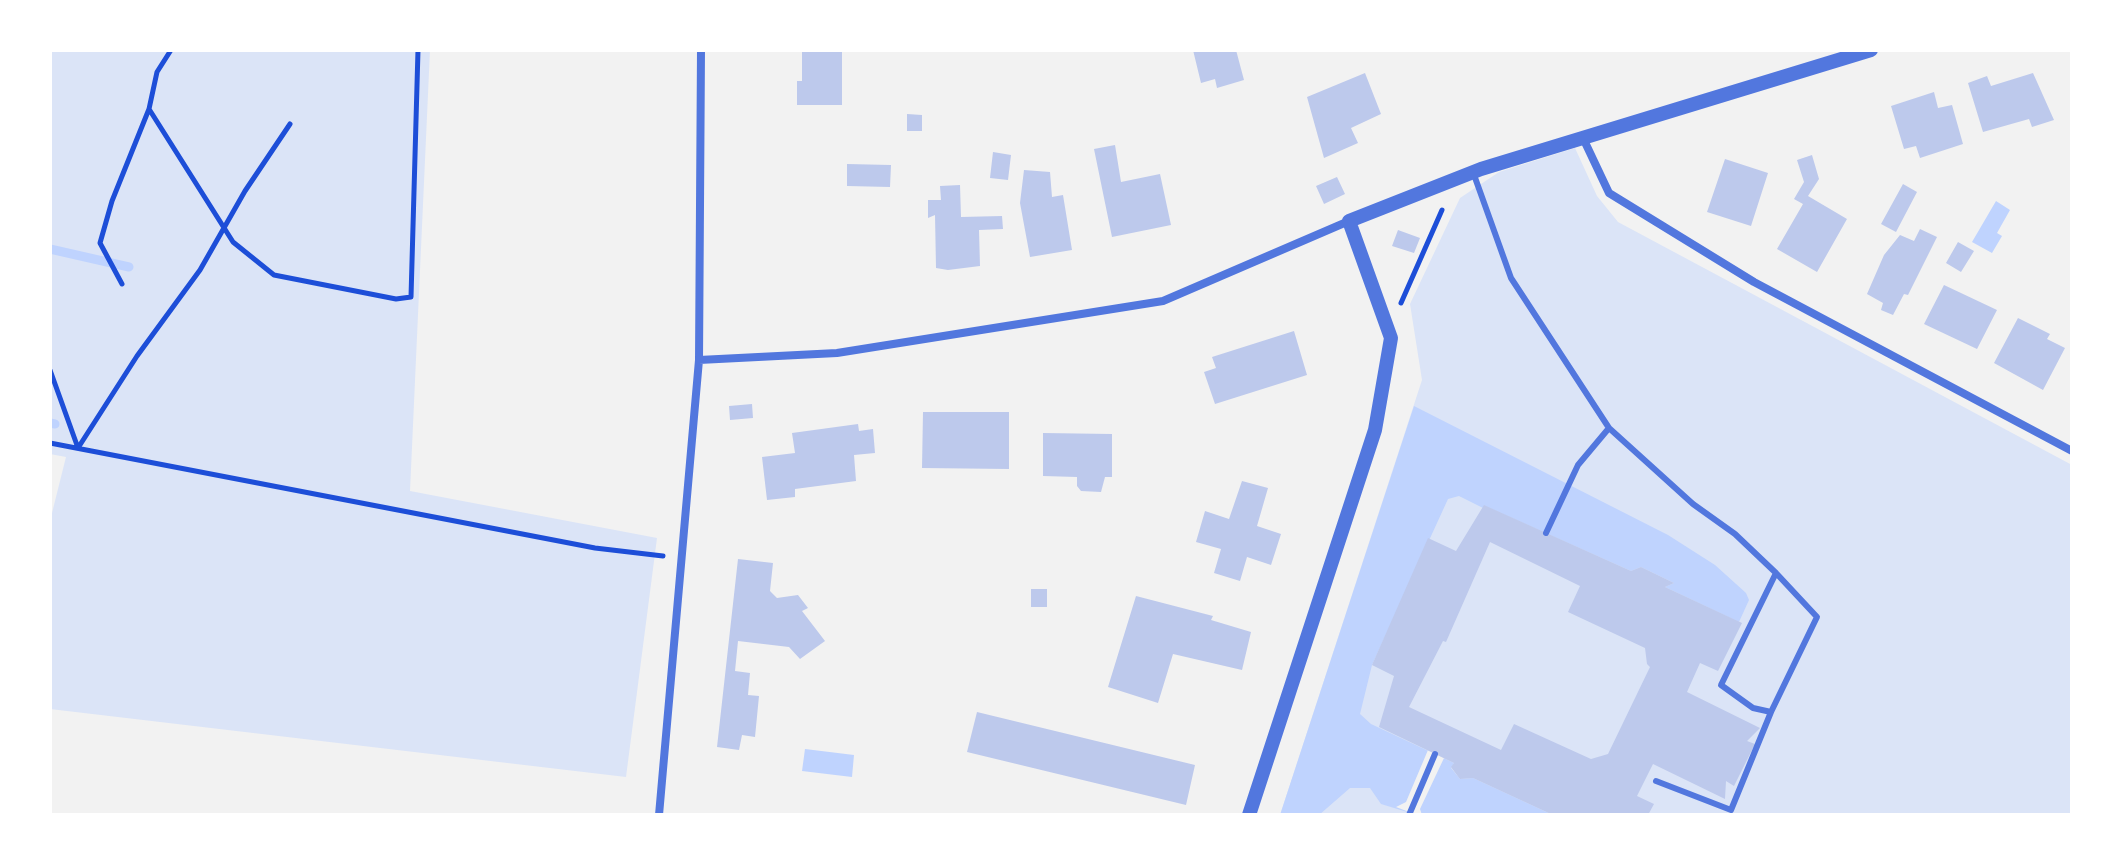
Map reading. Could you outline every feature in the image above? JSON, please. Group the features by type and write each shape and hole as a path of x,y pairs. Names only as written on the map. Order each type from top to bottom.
{"street":[{"path":"659,815 699,360 701,50"},
{"path":"699,360 837,353 1163,301 1349,221 1469,174 1871,50"},
{"path":"1583,138 1609,193 1754,282 2072,451"},
{"path":"1249,815 1375,430 1391,338 1349,221"}],"lane":[{"path":"1469,174 1511,278 1609,428 1693,504 1735,534 1817,617 1771,712 1731,810 1656,781"},
{"path":"1546,533 1578,465 1609,428"},
{"path":"1771,712 1753,708 1721,685 1776,573"},
{"path":"1410,814 1435,754"}],"path":[{"path":"122,284 100,243 112,201 149,109 157,72 171,50"},
{"path":"149,109 225,228 251,259 274,275 396,299 411,297 417,50"},
{"path":"78,448 137,356 200,270 245,191 290,124"},
{"path":"1391,338 1401,303 1436,217 1469,174"},
{"path":"50,370 78,448"},
{"path":"50,443 226,480 564,543 680,559"}],"shaded area":[{"path":"50,50 430,50 410,491 657,538 626,777 50,709 50,521 66,457 50,454"},
{"path":"1575,148 1597,196 1618,222 2072,465 2072,815 1280,815 1422,380 1410,304 1460,198 1499,172"}],"water":[{"path":"1996,201 2010,210 1997,233 2002,236 1992,253 1972,242"},
{"path":"1414,406 1668,535 1715,565 1746,593 1749,600 1739,622 1665,587 1674,583 1641,567 1631,571 1485,506 1483,508 1459,496 1448,499 1372,665 1360,714 1371,724 1454,763 1451,768 1460,779 1473,778 1553,815 1417,815 1381,804 1370,788 1350,788 1319,815 1280,815"},
{"path":"805,749 854,755 852,777 802,771"}],"pier":[{"path":"1428,750 1444,758 1420,809 1422,815 1417,815 1396,807 1406,802"}],"building":[{"path":"802,50 842,50 842,105 797,105 797,81 802,81"},
{"path":"1193,50 1236,50 1244,80 1217,88 1215,79 1201,83"},
{"path":"1365,73 1381,114 1351,128 1358,143 1324,158 1307,97"},
{"path":"2033,73 2054,120 2032,127 2029,119 1983,132 1968,83 1987,76 1991,86"},
{"path":"1934,92 1938,108 1952,105 1963,144 1920,158 1916,146 1904,149 1891,106"},
{"path":"907,114 922,115 922,131 907,131"},
{"path":"1115,145 1121,182 1160,174 1171,225 1112,237 1094,149"},
{"path":"993,152 1011,155 1008,180 990,178"},
{"path":"1812,155 1819,179 1808,196 1847,219 1817,272 1777,249 1803,204 1794,199 1804,182 1797,160"},
{"path":"1725,159 1768,173 1751,226 1707,212"},
{"path":"847,164 891,165 890,187 847,186"},
{"path":"1024,170 1050,172 1052,197 1063,195 1072,250 1030,257 1020,203"},
{"path":"1337,177 1345,194 1324,204 1316,186"},
{"path":"1903,184 1917,192 1896,232 1881,224"},
{"path":"960,185 961,217 1002,216 1003,229 979,230 980,266 948,270 936,268 935,215 928,218 928,200 941,200 940,186"},
{"path":"1920,229 1937,237 1908,295 1904,294 1893,315 1881,310 1883,303 1867,294 1884,255 1900,235 1914,241"},
{"path":"1398,230 1420,238 1414,253 1392,246"},
{"path":"1958,242 1974,251 1961,272 1946,263"},
{"path":"1944,285 1997,310 1977,349 1924,324"},
{"path":"2018,318 2050,334 2047,339 2065,348 2043,390 1994,363"},
{"path":"1294,331 1307,375 1215,404 1204,372 1216,368 1212,357"},
{"path":"752,404 753,418 730,420 729,406"},
{"path":"923,412 1009,412 1009,469 922,468"},
{"path":"858,424 859,431 873,429 875,453 854,455 856,481 795,489 795,497 767,500 762,457 795,453 792,433"},
{"path":"1043,433 1112,434 1112,477 1105,477 1101,492 1081,491 1077,486 1077,477 1043,476"},
{"path":"1242,481 1268,488 1257,526 1281,534 1271,565 1247,557 1240,581 1214,573 1221,549 1196,542 1205,511 1229,519"},
{"path":"1484,505 1631,571 1641,567 1674,583 1665,587 1742,623 1718,671 1700,663 1687,692 1760,728 1747,741 1755,744 1734,786 1726,781 1725,799 1653,764 1637,796 1654,804 1648,815 1553,815 1473,778 1460,779 1451,767 1454,763 1379,727 1394,676 1372,665 1428,538 1456,551","holes":["1490,542 1580,586 1568,612 1645,648 1650,667 1608,754 1591,759 1514,724 1501,750 1409,707 1443,641 1446,642"]},
{"path":"738,559 773,563 770,591 777,598 798,595 808,608 802,611 825,641 800,659 789,647 738,641 735,671 750,673 748,695 759,696 755,737 742,735 739,750 717,747"},
{"path":"1031,589 1047,589 1047,607 1031,607"},
{"path":"1136,596 1213,616 1211,620 1251,632 1242,670 1173,654 1158,703 1108,687"},
{"path":"977,712 1195,765 1186,805 967,752"}],"waterway":[{"path":"50,249 129,267"},
{"path":"50,423 55,424"}]}
